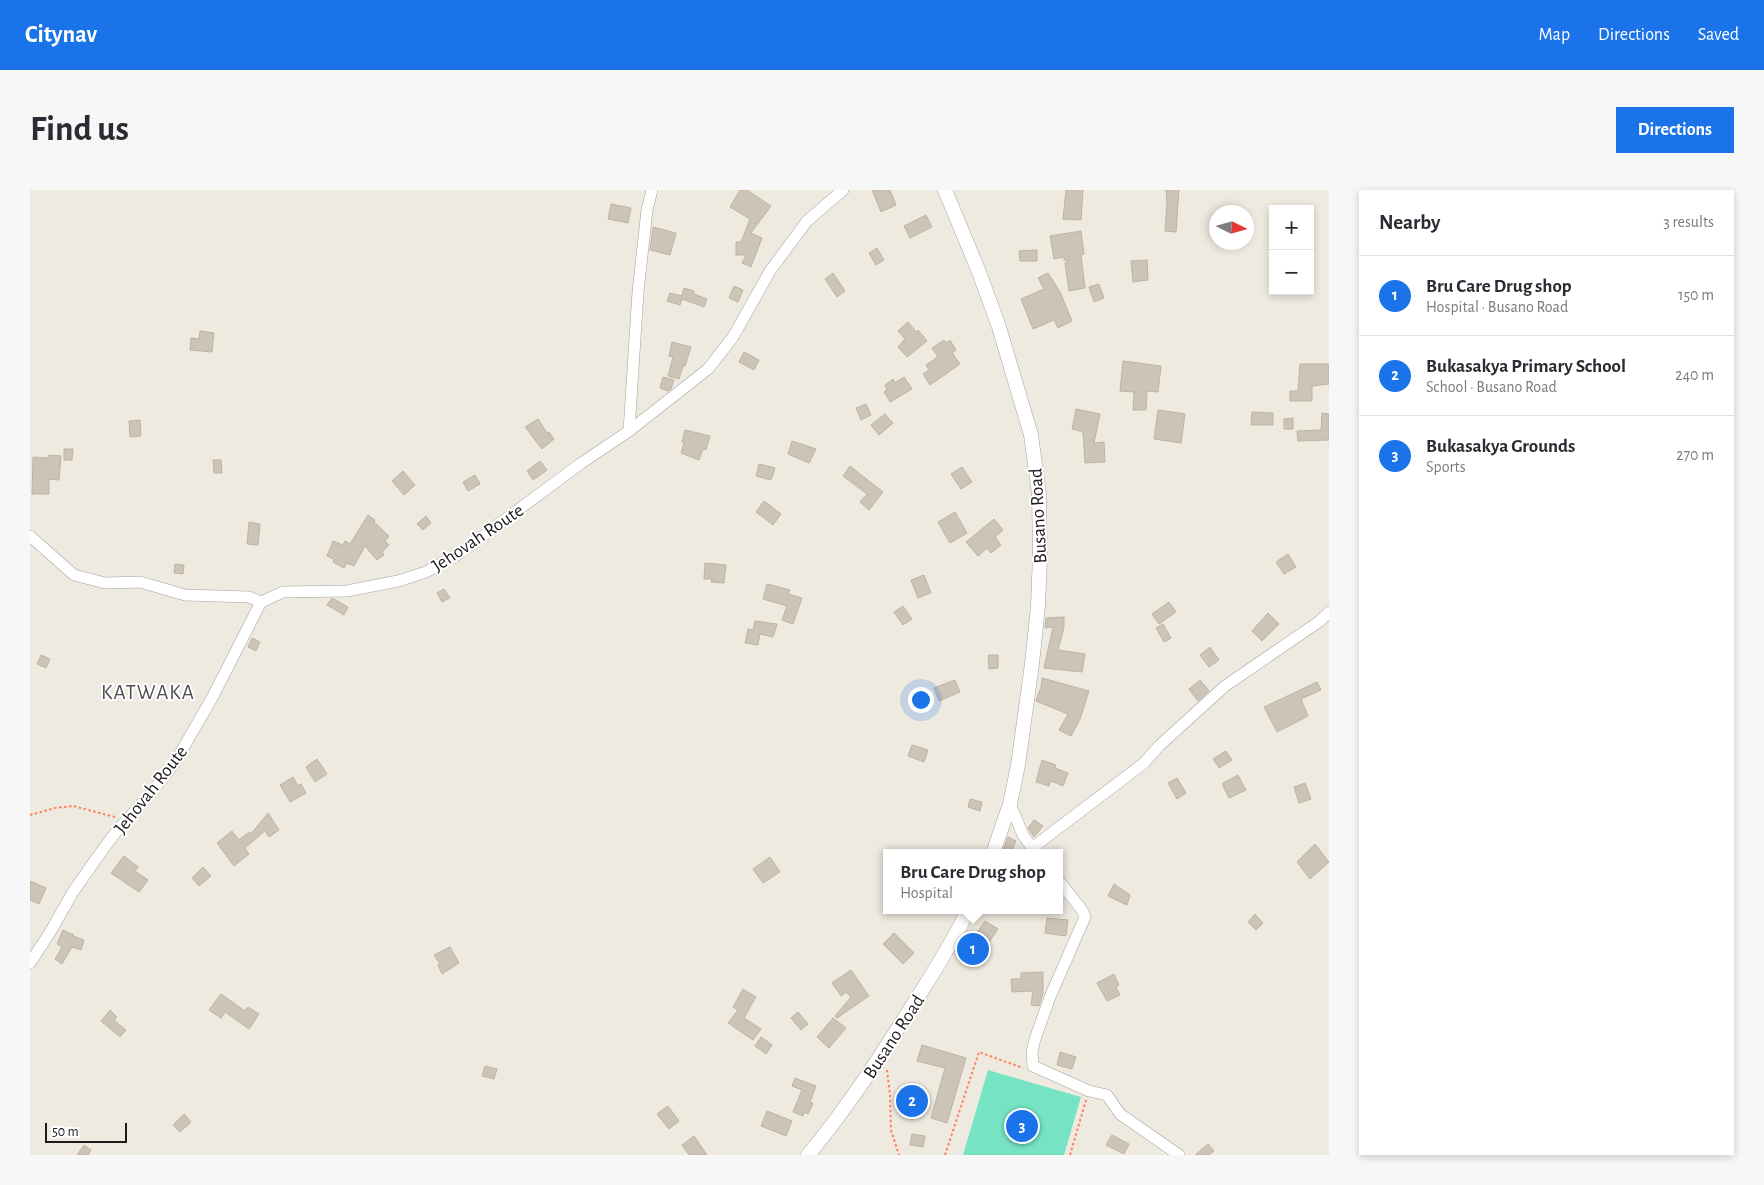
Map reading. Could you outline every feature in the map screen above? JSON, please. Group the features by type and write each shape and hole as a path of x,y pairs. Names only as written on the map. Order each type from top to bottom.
{"street":[{"path":"629,432 638,292 647,210 652,190"},
{"name":"Jehovah Route","path":"30,963 73,892 116,832 174,764 212,698 261,602 283,592 347,591 398,581 426,572 460,552 580,464 629,432 648,414 680,392 715,361 733,337 770,271 807,221 843,190"},
{"name":"Busano Road","path":"945,190 980,272 999,327 1031,435 1039,494 1040,555 1038,606 1018,765 1010,804 994,849"},
{"path":"30,536 74,575 105,583 140,582 185,595 249,597 261,602"},
{"path":"1035,849 1144,763 1159,746 1226,686 1329,612"},
{"path":"1010,804 1023,835 1033,849"},
{"path":"1063,886 1082,910 1085,917 1050,997 1035,1039 1032,1052 1033,1066 1089,1091 1107,1094 1120,1114 1180,1155"},
{"name":"Busano Road","path":"808,1155 831,1127 884,1050 932,974 966,914"}],"path":[{"path":"30,815 55,808 73,806 127,819"},
{"path":"884,1050 890,1094 892,1130 899,1155"},
{"path":"945,1155 979,1052 1025,1068"},
{"path":"1070,1155 1089,1091"}],"green space":[{"path":"988,1070 1081,1097 1064,1155 963,1155"}],"building":[{"path":"740,190 747,190 771,206 751,233 762,238 751,267 742,263 746,255 736,255 736,242 741,242 750,219 730,207"},
{"path":"872,190 890,190 896,205 881,212"},
{"path":"1066,190 1083,190 1081,220 1063,219"},
{"path":"1166,190 1179,190 1176,232 1165,231"},
{"path":"611,204 631,208 628,223 608,219"},
{"path":"926,215 932,227 910,238 904,226"},
{"path":"653,227 676,233 670,255 650,250"},
{"path":"1081,231 1084,254 1081,255 1085,288 1069,291 1065,263 1069,260 1064,260 1064,257 1054,259 1050,236"},
{"path":"877,248 884,260 876,265 869,253"},
{"path":"1037,250 1037,261 1020,261 1019,251"},
{"path":"1147,260 1148,280 1133,282 1131,261"},
{"path":"833,273 845,291 837,297 825,279"},
{"path":"1048,273 1060,292 1072,321 1058,328 1054,320 1033,329 1021,299 1044,289 1038,278"},
{"path":"1099,284 1104,298 1094,302 1089,287"},
{"path":"734,286 743,290 738,302 729,298"},
{"path":"684,288 694,291 694,294 707,299 704,307 682,299 680,305 667,301 670,293 682,296"},
{"path":"908,322 927,341 907,357 898,347 905,339 898,331"},
{"path":"200,331 214,333 212,352 190,350 191,338 199,339"},
{"path":"944,340 946,343 950,340 956,350 952,353 960,364 930,385 923,374 929,370 926,365 938,357 932,348"},
{"path":"672,342 691,347 679,379 668,376 673,357 669,356"},
{"path":"744,352 759,360 754,370 739,362"},
{"path":"1123,361 1161,366 1158,392 1147,391 1146,410 1133,410 1134,392 1120,391"},
{"path":"1300,364 1329,364 1329,384 1312,386 1312,401 1290,401 1290,391 1298,391"},
{"path":"663,377 674,380 671,389 668,391 660,388"},
{"path":"904,377 912,389 890,402 884,392 887,390 885,385 893,379 895,383"},
{"path":"866,404 871,415 861,420 856,408"},
{"path":"1076,409 1100,414 1094,443 1104,442 1105,462 1085,463 1083,432 1072,429"},
{"path":"1158,410 1185,414 1181,443 1154,439"},
{"path":"1252,412 1273,413 1273,425 1251,425"},
{"path":"1322,413 1329,414 1329,440 1298,441 1297,431 1321,430"},
{"path":"885,414 893,423 879,435 871,425"},
{"path":"1293,418 1293,429 1284,429 1284,419"},
{"path":"538,419 547,433 549,432 554,439 542,449 525,427"},
{"path":"140,420 141,436 130,437 129,421"},
{"path":"685,430 710,436 706,450 703,449 699,460 681,453"},
{"path":"792,441 816,449 809,463 788,454"},
{"path":"64,449 73,449 72,460 64,460"},
{"path":"49,455 61,456 59,480 49,479 49,494 32,494 33,457 48,458"},
{"path":"213,460 221,460 222,473 214,473"},
{"path":"540,461 547,470 533,480 527,471"},
{"path":"759,464 775,468 771,480 756,476"},
{"path":"850,466 883,492 869,510 860,502 867,494 843,476"},
{"path":"962,467 972,482 961,489 951,474"},
{"path":"403,471 415,485 404,495 392,481"},
{"path":"475,475 480,484 468,491 463,482"},
{"path":"764,501 781,514 773,525 756,512"},
{"path":"955,512 967,533 950,543 938,522"},
{"path":"368,515 389,536 385,541 389,545 382,552 384,555 377,560 365,546 354,566 347,563 344,568 333,562 334,559 327,556 333,541 343,545 345,541 350,544"},
{"path":"426,516 431,523 423,530 417,524"},
{"path":"994,519 1003,530 995,537 1001,545 991,553 987,548 978,556 966,542"},
{"path":"249,522 260,524 258,545 247,544"},
{"path":"1288,554 1296,567 1284,574 1276,562"},
{"path":"705,563 726,565 724,583 711,582 712,579 704,579"},
{"path":"175,564 184,565 183,574 174,573"},
{"path":"924,575 931,593 918,598 911,580"},
{"path":"767,584 790,590 788,594 802,598 793,624 782,620 787,606 763,599"},
{"path":"444,589 450,598 442,602 437,593"},
{"path":"331,599 348,607 344,615 327,605"},
{"path":"1169,602 1176,612 1159,624 1152,614"},
{"path":"903,606 912,619 903,625 894,612"},
{"path":"1268,613 1279,624 1262,641 1252,631"},
{"path":"1064,617 1064,627 1058,650 1085,654 1082,672 1044,668 1053,627 1045,628 1046,618"},
{"path":"755,621 777,624 773,637 760,634 758,645 745,643 748,629 753,630"},
{"path":"1163,624 1171,638 1164,642 1156,628"},
{"path":"252,638 260,642 256,651 248,647"},
{"path":"1210,647 1219,660 1209,667 1200,655"},
{"path":"41,655 50,659 46,668 37,664"},
{"path":"988,655 998,655 998,668 989,669"},
{"path":"1042,678 1089,691 1080,719 1071,736 1059,730 1068,714 1036,701"},
{"path":"955,680 960,692 939,701 934,688"},
{"path":"1200,680 1209,691 1198,701 1189,689"},
{"path":"1317,682 1321,690 1301,699 1308,716 1277,732 1264,707"},
{"path":"912,745 928,750 924,762 908,756"},
{"path":"1226,751 1232,760 1219,768 1213,759"},
{"path":"317,759 327,774 315,782 306,767"},
{"path":"1042,760 1056,765 1055,768 1068,773 1063,786 1051,781 1049,786 1036,782"},
{"path":"1238,775 1246,790 1229,798 1223,783"},
{"path":"293,777 298,786 301,784 306,793 290,802 280,785"},
{"path":"1177,778 1186,793 1177,799 1168,783"},
{"path":"1305,783 1311,799 1299,803 1294,787"},
{"path":"970,799 982,802 980,811 968,807"},
{"path":"268,813 279,830 269,837 265,831 245,848 249,854 234,866 217,843 232,831 239,840 249,832 251,834"},
{"path":"1034,820 1043,826 1034,837 1028,828"},
{"path":"1008,837 1016,841 1013,849 1004,849"},
{"path":"1315,844 1329,862 1310,879 1297,862"},
{"path":"124,856 138,867 135,871 148,880 139,892 111,873"},
{"path":"770,857 780,872 763,883 753,869"},
{"path":"203,867 211,876 199,886 192,878"},
{"path":"30,881 46,888 39,904 30,900"},
{"path":"1114,884 1130,895 1127,905 1108,896"},
{"path":"1255,914 1263,923 1256,930 1248,922"},
{"path":"1047,918 1068,920 1066,936 1045,933"},
{"path":"985,921 998,929 985,948 972,940"},
{"path":"63,930 84,940 81,950 72,947 62,964 55,959 62,947 57,944"},
{"path":"894,933 914,953 903,964 883,944"},
{"path":"450,947 459,963 442,974 438,965 440,964 434,955"},
{"path":"851,970 869,996 837,1018 835,1016 851,997 846,992 841,996 832,983"},
{"path":"1043,972 1043,993 1039,1006 1031,1005 1033,991 1012,992 1011,979 1021,979 1021,973"},
{"path":"1114,974 1119,985 1116,987 1120,995 1107,1001 1097,983"},
{"path":"743,989 756,997 744,1018 761,1029 753,1040 728,1023 738,1010 733,1007"},
{"path":"221,994 245,1011 248,1007 259,1014 249,1029 225,1012 221,1018 209,1010"},
{"path":"110,1010 117,1017 114,1020 126,1030 120,1037 101,1021"},
{"path":"798,1012 808,1024 801,1030 791,1018"},
{"path":"833,1018 846,1028 829,1048 817,1037"},
{"path":"761,1037 772,1045 766,1054 755,1046"},
{"path":"922,1045 966,1058 947,1123 931,1118 945,1068 917,1061"},
{"path":"1060,1052 1076,1057 1072,1069 1057,1065"},
{"path":"485,1066 497,1069 494,1079 482,1076"},
{"path":"795,1078 816,1086 810,1102 813,1103 808,1114 804,1112 803,1116 793,1112 802,1090 792,1086"},
{"path":"668,1106 679,1121 669,1129 657,1114"},
{"path":"767,1111 792,1121 786,1136 761,1126"},
{"path":"184,1114 191,1122 180,1132 173,1125"},
{"path":"912,1134 925,1136 923,1147 910,1145"},
{"path":"1112,1135 1129,1144 1124,1154 1106,1145"},
{"path":"694,1136 707,1155 689,1155 682,1145"},
{"path":"1208,1144 1214,1151 1209,1155 1195,1155"},
{"path":"84,1145 91,1150 88,1155 77,1155"}],"place":[{"name":"Bru Care Drug shop","path":"973,949"},
{"name":"Bukasakya Primary School","path":"912,1101"},
{"name":"Bukasakya Grounds","path":"1022,1126"}],"district":[{"name":"KATWAKA","path":"148,692"}]}
